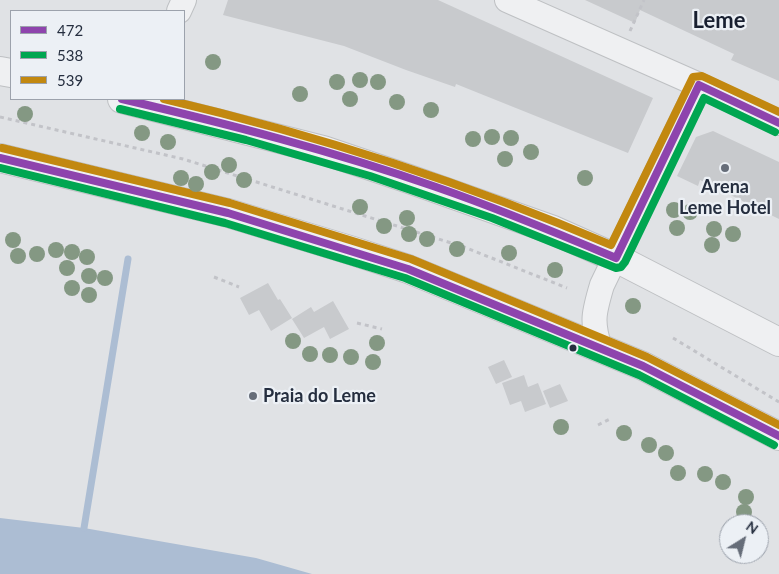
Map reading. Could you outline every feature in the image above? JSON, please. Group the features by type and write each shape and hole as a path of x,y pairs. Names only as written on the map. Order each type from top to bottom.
{"street":[{"path":"507,0 699,85 779,124"},
{"path":"600,348 594,330 595,310 602,285 699,85"},
{"path":"134,100 322,150 409,178 553,230 616,258 779,342"},
{"path":"0,158 228,213 353,250 408,269 653,371 779,436"}],"path":[{"path":"621,51 644,0"},
{"path":"0,117 183,159 464,247 567,288"},
{"path":"214,277 239,287"},
{"path":"358,323 382,329"},
{"path":"674,338 779,402"},
{"path":"598,425 612,418"}],"water":[{"path":"0,518 84,528 256,558 312,574 0,574"}],"building":[{"path":"228,0 438,0 653,98 628,153 456,84 455,87 344,46 223,15"},
{"path":"585,0 779,0 779,81 731,60 734,54 640,10 635,23"},
{"name":"Arena Leme Hotel","path":"713,131 779,162 779,219 700,180 698,186 677,176 696,137"},
{"path":"268,283 292,318 271,331 259,310 249,315 240,298"},
{"path":"333,301 349,329 330,339 324,327 304,338 292,319 311,307 314,312"},
{"path":"504,360 512,377 496,384 488,367"},
{"path":"524,375 528,387 538,383 546,404 525,412 521,401 510,405 502,383"},
{"path":"560,384 568,401 550,408 543,391"}],"waterway":[{"path":"84,528 128,259"}],"transit line":[{"name":"539","path":"168,100 278,128 391,162 502,201 611,245 693,77 702,76 779,112"},
{"name":"472","path":"126,100 280,139 397,174 504,212 616,258 699,85 779,123"},
{"name":"538","path":"120,109 246,140 370,176 492,218 616,268 621,267 625,262 704,98 775,132"},
{"name":"539","path":"2,148 230,203 411,259 647,357 779,425"},
{"name":"472","path":"0,158 228,213 408,269 643,366 779,436"},
{"name":"538","path":"0,168 225,223 405,278 639,375 774,445"}],"place":[{"name":"Arena Leme Hotel","path":"725,168"},
{"name":"Praia do Leme","path":"253,396"}],"district":[{"name":"Leme","path":"719,21"}]}
